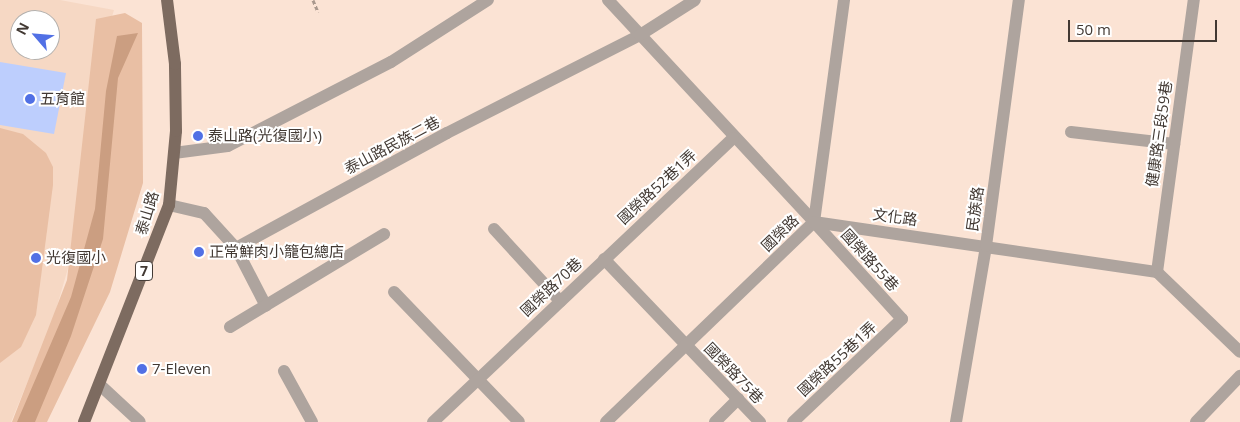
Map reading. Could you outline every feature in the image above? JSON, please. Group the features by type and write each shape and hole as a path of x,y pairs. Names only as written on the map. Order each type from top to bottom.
{"main road":[{"name":"泰山路","path":"84,422 169,205 174,153 174,64 166,0"}],"street":[{"path":"174,153 228,146 391,62 488,0"},
{"path":"608,0 733,138 814,222"},
{"name":"泰山路民族二巷","path":"236,248 447,133 640,34 695,0"},
{"name":"國榮路","path":"606,422 814,222 844,0"},
{"name":"民族路","path":"956,422 986,246 1019,0"},
{"name":"健康路三段59巷","path":"1157,272 1194,0"},
{"path":"1071,132 1174,144"},
{"name":"國榮路52巷1弄","path":"604,260 733,138"},
{"path":"169,205 204,213 236,248 266,306"},
{"name":"文化路","path":"814,222 1157,272"},
{"name":"國榮路55巷","path":"814,222 902,319"},
{"path":"494,229 560,301"},
{"path":"230,328 384,234"},
{"name":"國榮路70巷","path":"433,422 604,260 686,346"},
{"path":"1157,272 1240,352"},
{"path":"394,292 519,422"},
{"name":"國榮路55巷1弄","path":"793,422 902,319"},
{"name":"國榮路75巷","path":"686,346 760,422"},
{"path":"284,371 312,422"},
{"path":"1196,422 1240,376"},
{"path":"100,385 140,422"},
{"path":"715,422 738,399"}],"path":[{"path":"313,0 318,12"}],"shaded area":[{"name":"光復國小","path":"0,0 60,0 114,10 93,79 89,196 53,320 11,422 0,422"},
{"path":"125,13 142,23 143,183 110,292 47,422 12,422 67,280 96,19"},
{"path":"138,33 118,78 103,239 71,336 35,422 17,422 71,297 95,209 106,91 117,36"},
{"path":"0,128 23,134 46,153 53,167 53,185 36,315 21,347 0,363"}],"building":[{"name":"五育館","path":"0,62 66,73 54,134 0,125"}],"place":[{"name":"五育館","path":"30,99"},
{"name":"泰山路(光復國小)","path":"198,136"},
{"name":"正常鮮肉小籠包總店","path":"199,252"},
{"name":"光復國小","path":"36,258"},
{"name":"7-Eleven","path":"142,369"}]}
